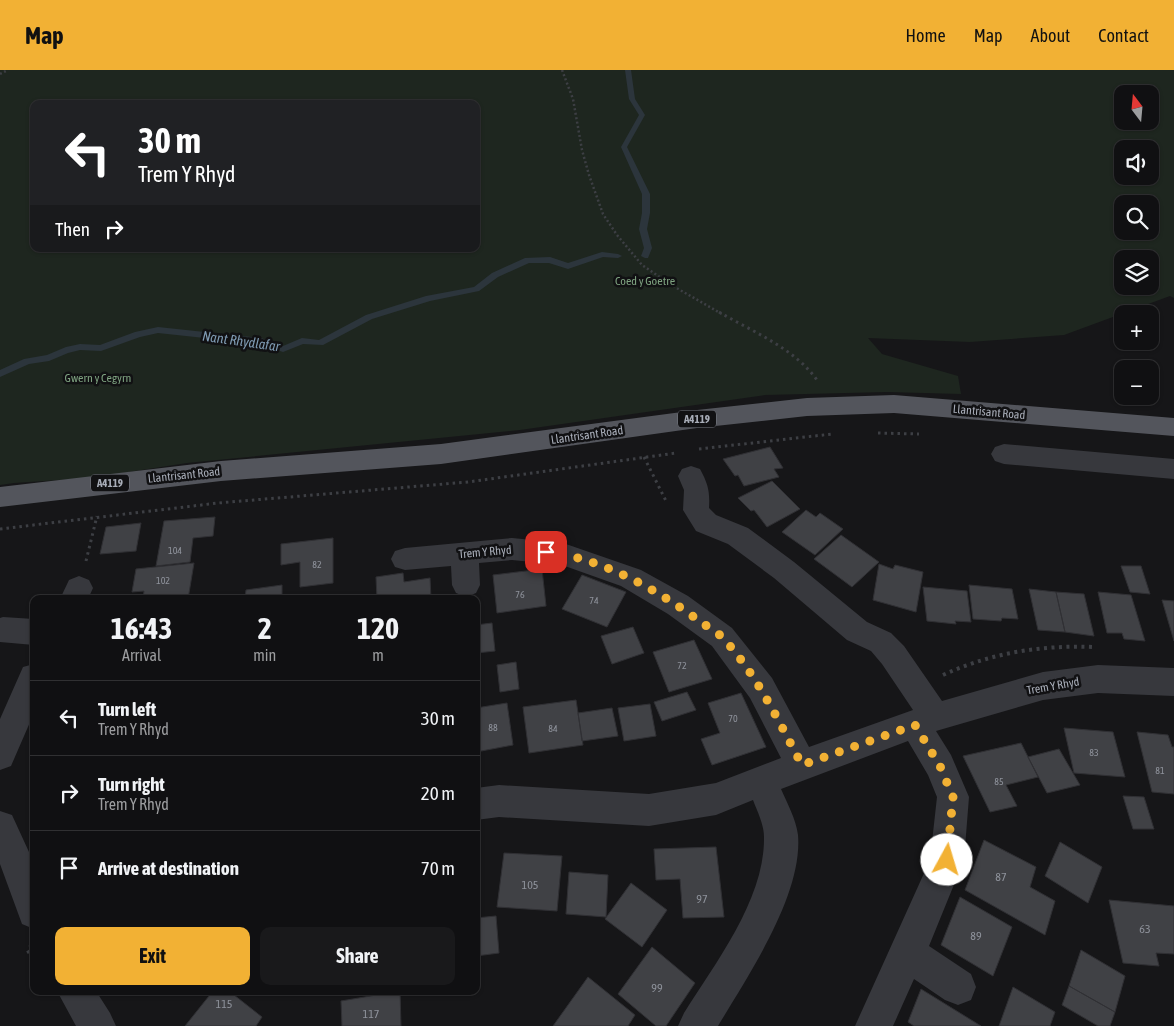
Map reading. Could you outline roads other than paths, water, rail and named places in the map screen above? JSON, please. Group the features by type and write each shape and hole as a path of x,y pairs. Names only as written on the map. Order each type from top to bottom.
{"main road":[{"name":"Llantrisant Road","path":"0,498 44,490 221,471 442,454 697,419 826,406 902,405 1174,427"}],"street":[{"path":"1004,454 1174,469"},
{"path":"688,459 697,490 696,510 706,523 738,536 784,570 857,631 881,642 893,655 925,721 953,797 947,860 908,953 874,1026"},
{"name":"Trem Y Rhyd","path":"405,559 512,549 563,554 631,578 678,605 722,637 761,688 802,765"},
{"path":"464,554 466,585"},
{"path":"3,630 30,632"},
{"name":"Trem Y Rhyd","path":"480,803 499,801 650,810 716,798 925,721 1042,686 1098,679 1174,682"},
{"path":"0,755 30,686"},
{"path":"697,1026 753,931 774,882 781,856 781,833 761,781"},
{"path":"0,827 28,870 30,884"},
{"path":"908,953 958,987"},
{"path":"77,995 97,1026"}],"waterway":[{"name":"Nant Rhydlafar","path":"628,70 632,99 642,115 624,147 646,194 646,213 643,229 648,248 645,256"},
{"name":"Nant Rhydlafar","path":"0,374 27,361 49,358 66,350 80,347 101,348 138,334 158,330 261,341 283,349 302,341 320,343 369,317 429,298 476,289 495,275 528,260 550,260 568,266 602,254 618,256"}],"park label":[{"name":"Coed y Goetre","path":"645,281"},
{"name":"Gwern y Cegyrn","path":"98,378"}]}
